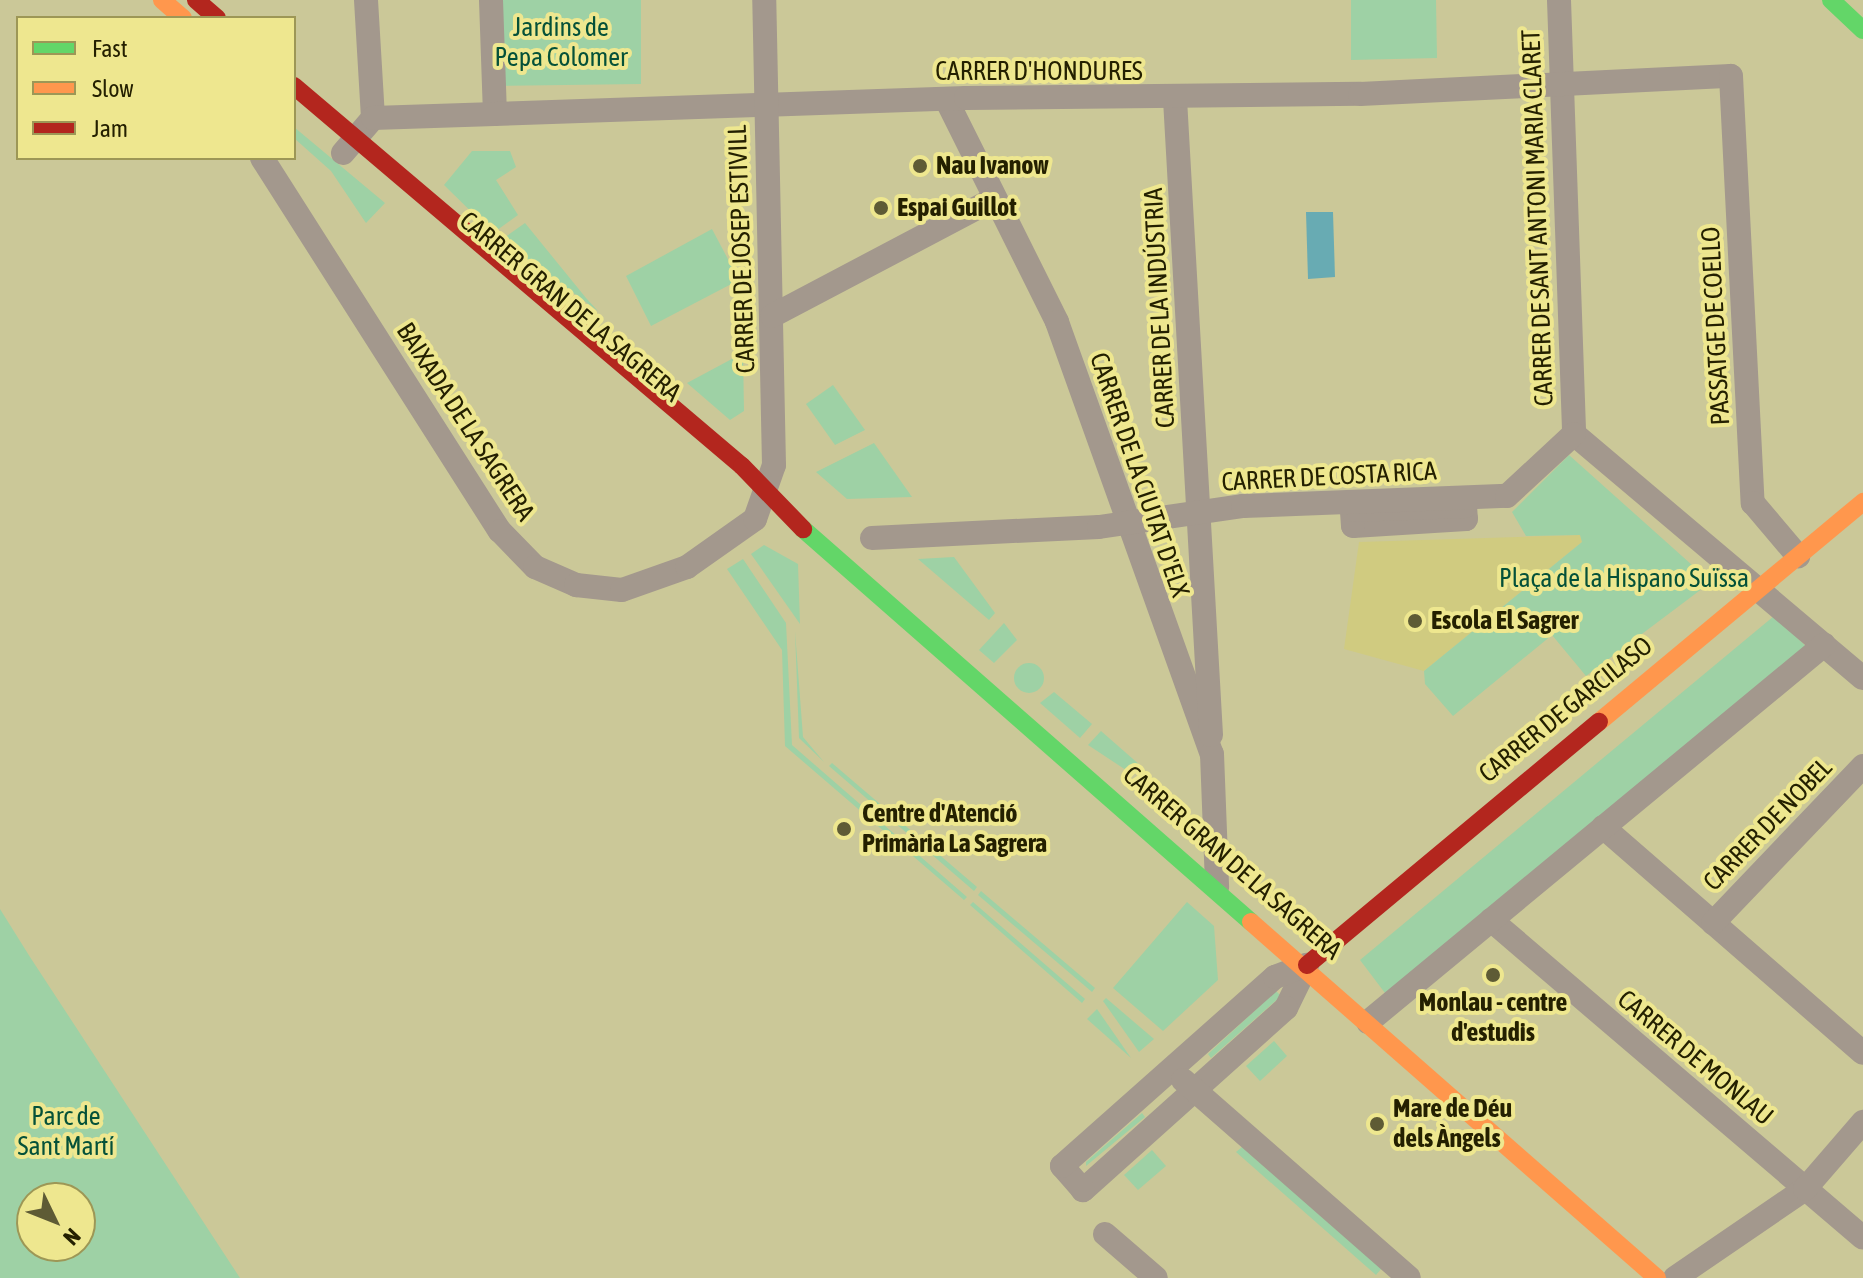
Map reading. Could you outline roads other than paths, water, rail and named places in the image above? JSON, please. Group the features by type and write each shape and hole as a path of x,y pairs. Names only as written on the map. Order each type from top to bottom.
{"street":[{"path":"162,0 181,16"},
{"path":"196,0 215,16"},
{"path":"350,145 373,118 366,0"},
{"path":"491,0 495,114"},
{"name":"CARRER DE JOSEP ESTIVILL","path":"764,0 774,465 765,496"},
{"name":"CARRER DE SANT ANTONI MARIA CLARET","path":"1559,0 1574,434 1754,592 1863,678"},
{"path":"1831,0 1863,30"},
{"name":"CARRER D'HONDURES","path":"373,118 946,99 1175,99 1731,76"},
{"name":"PASSATGE DE COELLO","path":"1731,76 1753,503 1798,556"},
{"name":"CARRER GRAN DE LA SAGRERA","path":"296,88 350,145 742,466 765,496 1307,965 1657,1278"},
{"name":"CARRER DE LA CIUTAT D'ELX","path":"946,99 1057,322 1212,754 1217,887"},
{"name":"CARRER DE LA INDÚSTRIA","path":"1175,99 1212,754"},
{"name":"CARRER GRAN DE LA SAGRERA","path":"296,113 350,145"},
{"name":"BAIXADA DE LA SAGRERA","path":"263,160 500,531 535,567 576,585 622,590 698,559 755,519 765,496"},
{"path":"772,316 994,199"},
{"name":"CARRER DE COSTA RICA","path":"872,538 1127,523 1197,513 1507,496 1574,434"},
{"name":"CARRER DE GARCILASO","path":"1307,965 1294,999 1083,1190 1062,1166 1275,977 1307,965 1863,502"},
{"path":"1368,1022 1824,645"},
{"name":"CARRER DE NOBEL","path":"1713,923 1863,766"},
{"path":"1603,827 1863,1053"},
{"name":"CARRER DE MONLAU","path":"1491,920 1863,1238"},
{"path":"1172,1071 1409,1278"},
{"path":"1675,1278 1805,1189 1863,1122"},
{"path":"1105,1234 1156,1278"}],"water":[{"path":"1306,212 1333,212 1335,277 1308,279"}],"place":[{"name":"Nau Ivanow","path":"920,166"},
{"name":"Espai Guillot","path":"881,208"},
{"name":"Escola El Sagrer","path":"1415,621"},
{"name":"Centre d'Atenció Primària La Sagrera","path":"844,829"},
{"name":"Monlau - centre d'estudis","path":"1493,975"},
{"name":"Mare de Déu dels Àngels","path":"1377,1124"}],"park label":[{"name":"Jardins de Pepa Colomer","path":"561,43"},
{"name":"Plaça de la Hispano Suïssa","path":"1624,579"},
{"name":"Parc de Sant Martí","path":"66,1132"}]}
